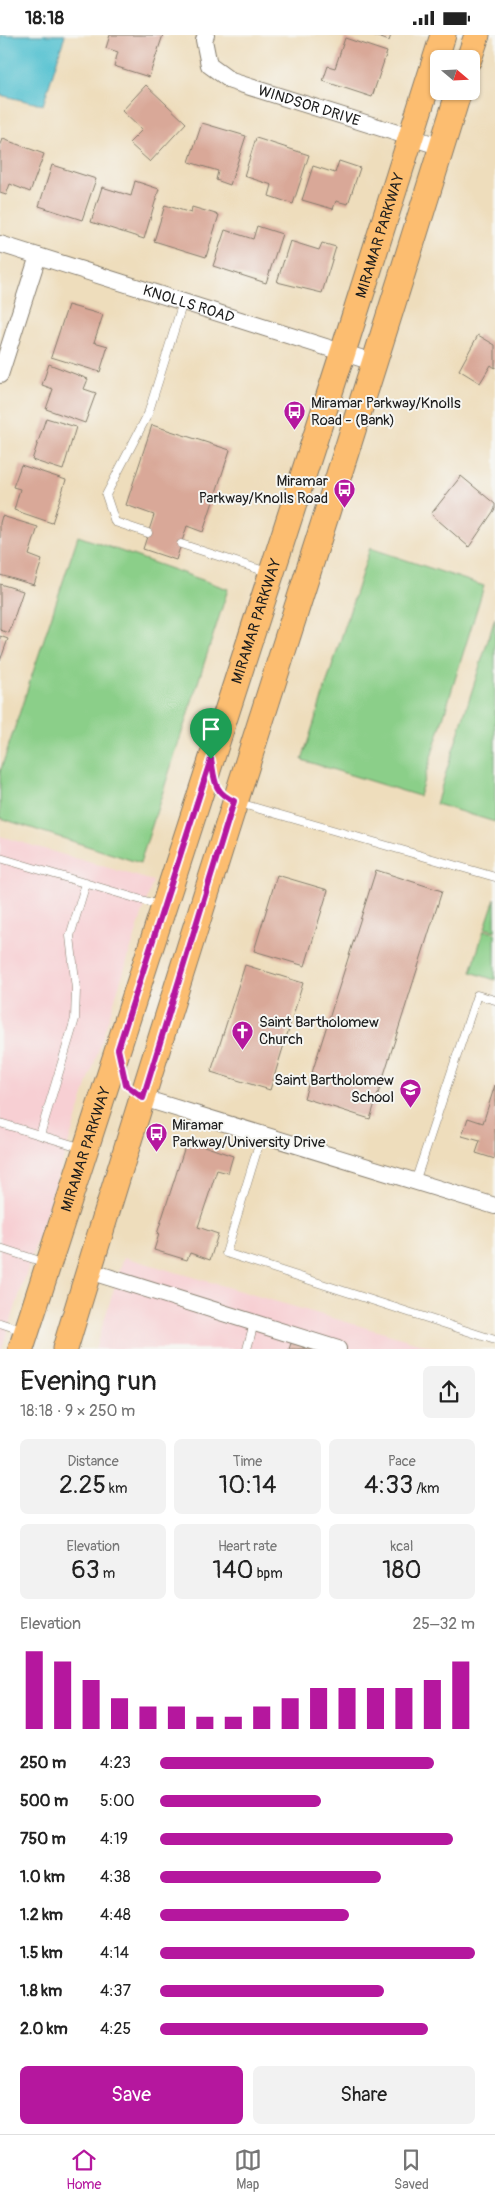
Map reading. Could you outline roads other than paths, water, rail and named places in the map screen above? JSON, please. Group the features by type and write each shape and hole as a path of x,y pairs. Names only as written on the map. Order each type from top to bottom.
{"main road":[{"name":"MIRAMAR PARKWAY","path":"23,1340 343,352 442,35"},
{"path":"472,50 477,35"},
{"path":"65,1349 234,801 376,363 456,100"},
{"path":"211,759 216,785 223,796 234,801"},
{"path":"164,906 174,911 184,923 191,943"},
{"path":"118,1049 126,1085 143,1098"}],"street":[{"name":"WINDSOR DRIVE","path":"206,35 204,40 209,65 231,81 442,147"},
{"name":"KNOLLS ROAD","path":"0,244 376,363"},
{"path":"0,375 38,256"},
{"path":"143,1098 495,1206"},
{"path":"89,1271 338,1349"}],"lane":[{"path":"148,533 116,522 106,495 148,414 183,302"},
{"path":"181,544 271,574"},
{"path":"234,801 495,877"},
{"path":"0,858 164,906"},
{"path":"40,1135 76,1019 76,989 70,936 86,883"},
{"path":"415,1182 477,995 495,1000"},
{"path":"0,1123 85,1149"},
{"path":"262,1135 226,1253 495,1340"},
{"path":"0,1248 48,1264"},
{"path":"0,1323 23,1340"},
{"path":"247,1349 254,1323"}],"water":[{"path":"0,35 65,35 43,105 0,95"}],"place":[{"name":"Miramar Parkway/Knolls Road - (Bank)","path":"295,431"},
{"name":"Miramar Parkway/Knolls Road","path":"344,509"},
{"name":"Saint Bartholomew Church","path":"243,1050"},
{"name":"Saint Bartholomew School","path":"410,1108"},
{"name":"Miramar Parkway/University Drive","path":"156,1153"}]}
